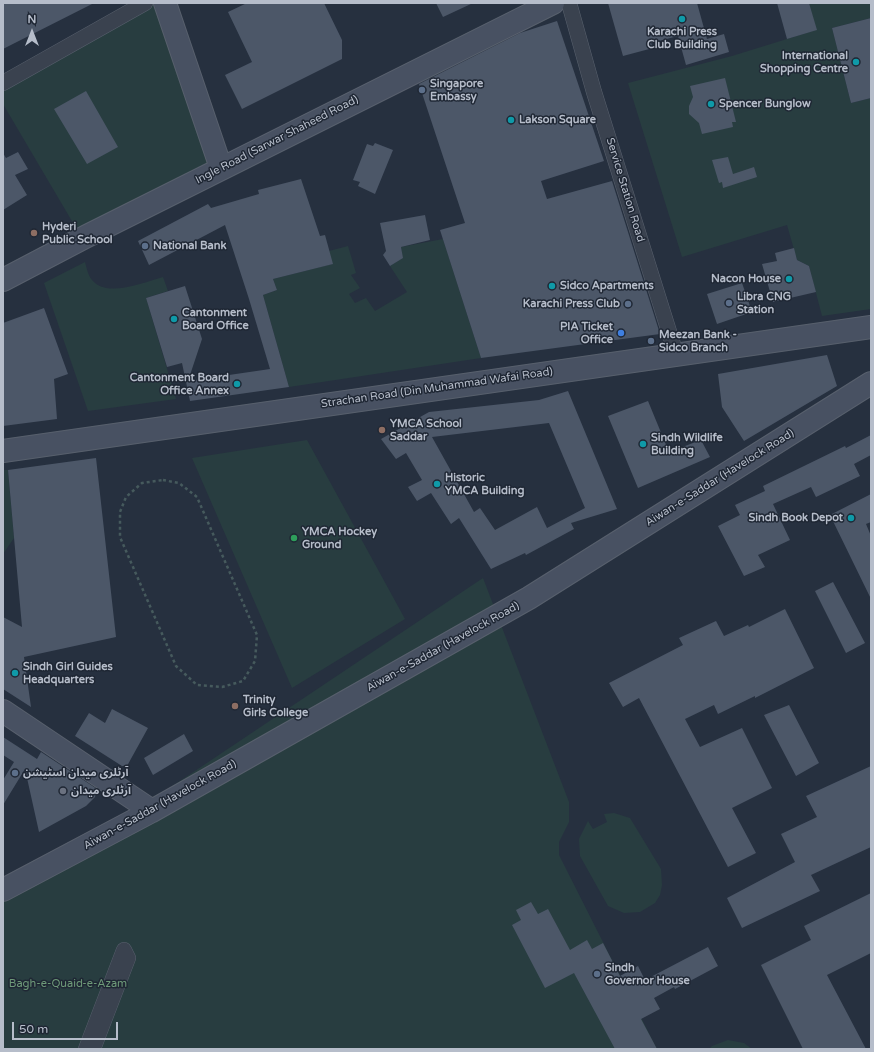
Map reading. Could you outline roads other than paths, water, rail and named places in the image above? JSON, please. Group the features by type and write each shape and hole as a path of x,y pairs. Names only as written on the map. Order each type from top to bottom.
{"main road":[{"path":"165,3 221,168"},
{"name":"Ingle Road (Sarwar Shaheed Road)","path":"3,280 221,168 553,3"},
{"name":"Strachan Road (Din Muhammad Wafai Road)","path":"3,451 871,327"},
{"name":"Aiwan-e-Saddar (Havelock Road)","path":"3,890 152,811 529,598 871,383"},
{"path":"3,711 152,811"}],"street":[{"path":"3,83 145,3"},
{"name":"Service Station Road","path":"569,3 594,92 676,354"},
{"path":"86,1049 124,950 128,958 93,1049"}],"place":[{"name":"Karachi Press Club Building","path":"682,19"},
{"name":"International Shopping Centre","path":"856,62"},
{"name":"Singapore Embassy","path":"422,90"},
{"name":"Spencer Bunglow","path":"711,104"},
{"name":"Lakson Square","path":"511,120"},
{"name":"Hyderi Public School","path":"34,233"},
{"name":"National Bank","path":"145,246"},
{"name":"Nacon House","path":"789,279"},
{"name":"Sidco Apartments","path":"552,286"},
{"name":"Libra CNG Station","path":"729,303"},
{"name":"Karachi Press Club","path":"628,304"},
{"name":"Cantonment Board Office","path":"174,319"},
{"name":"PIA Ticket Office","path":"621,333"},
{"name":"Meezan Bank - Sidco Branch","path":"651,341"},
{"name":"Cantonment Board Office Annex","path":"237,384"},
{"name":"YMCA School Saddar","path":"382,430"},
{"name":"Sindh Wildlife Building","path":"643,444"},
{"name":"Historic YMCA Building","path":"437,484"},
{"name":"Sindh Book Depot","path":"851,518"},
{"name":"YMCA Hockey Ground","path":"294,538"},
{"name":"Sindh Girl Guides Headquarters","path":"15,673"},
{"name":"Trinity Girls College","path":"235,706"},
{"name":"آرٹلری میدان اسٹیشن","path":"15,773"},
{"name":"آرٹلری میدان","path":"63,791"},
{"name":"Sindh Governor House","path":"597,974"}],"park label":[{"name":"Bagh-e-Quaid-e-Azam","path":"68,984"}]}
